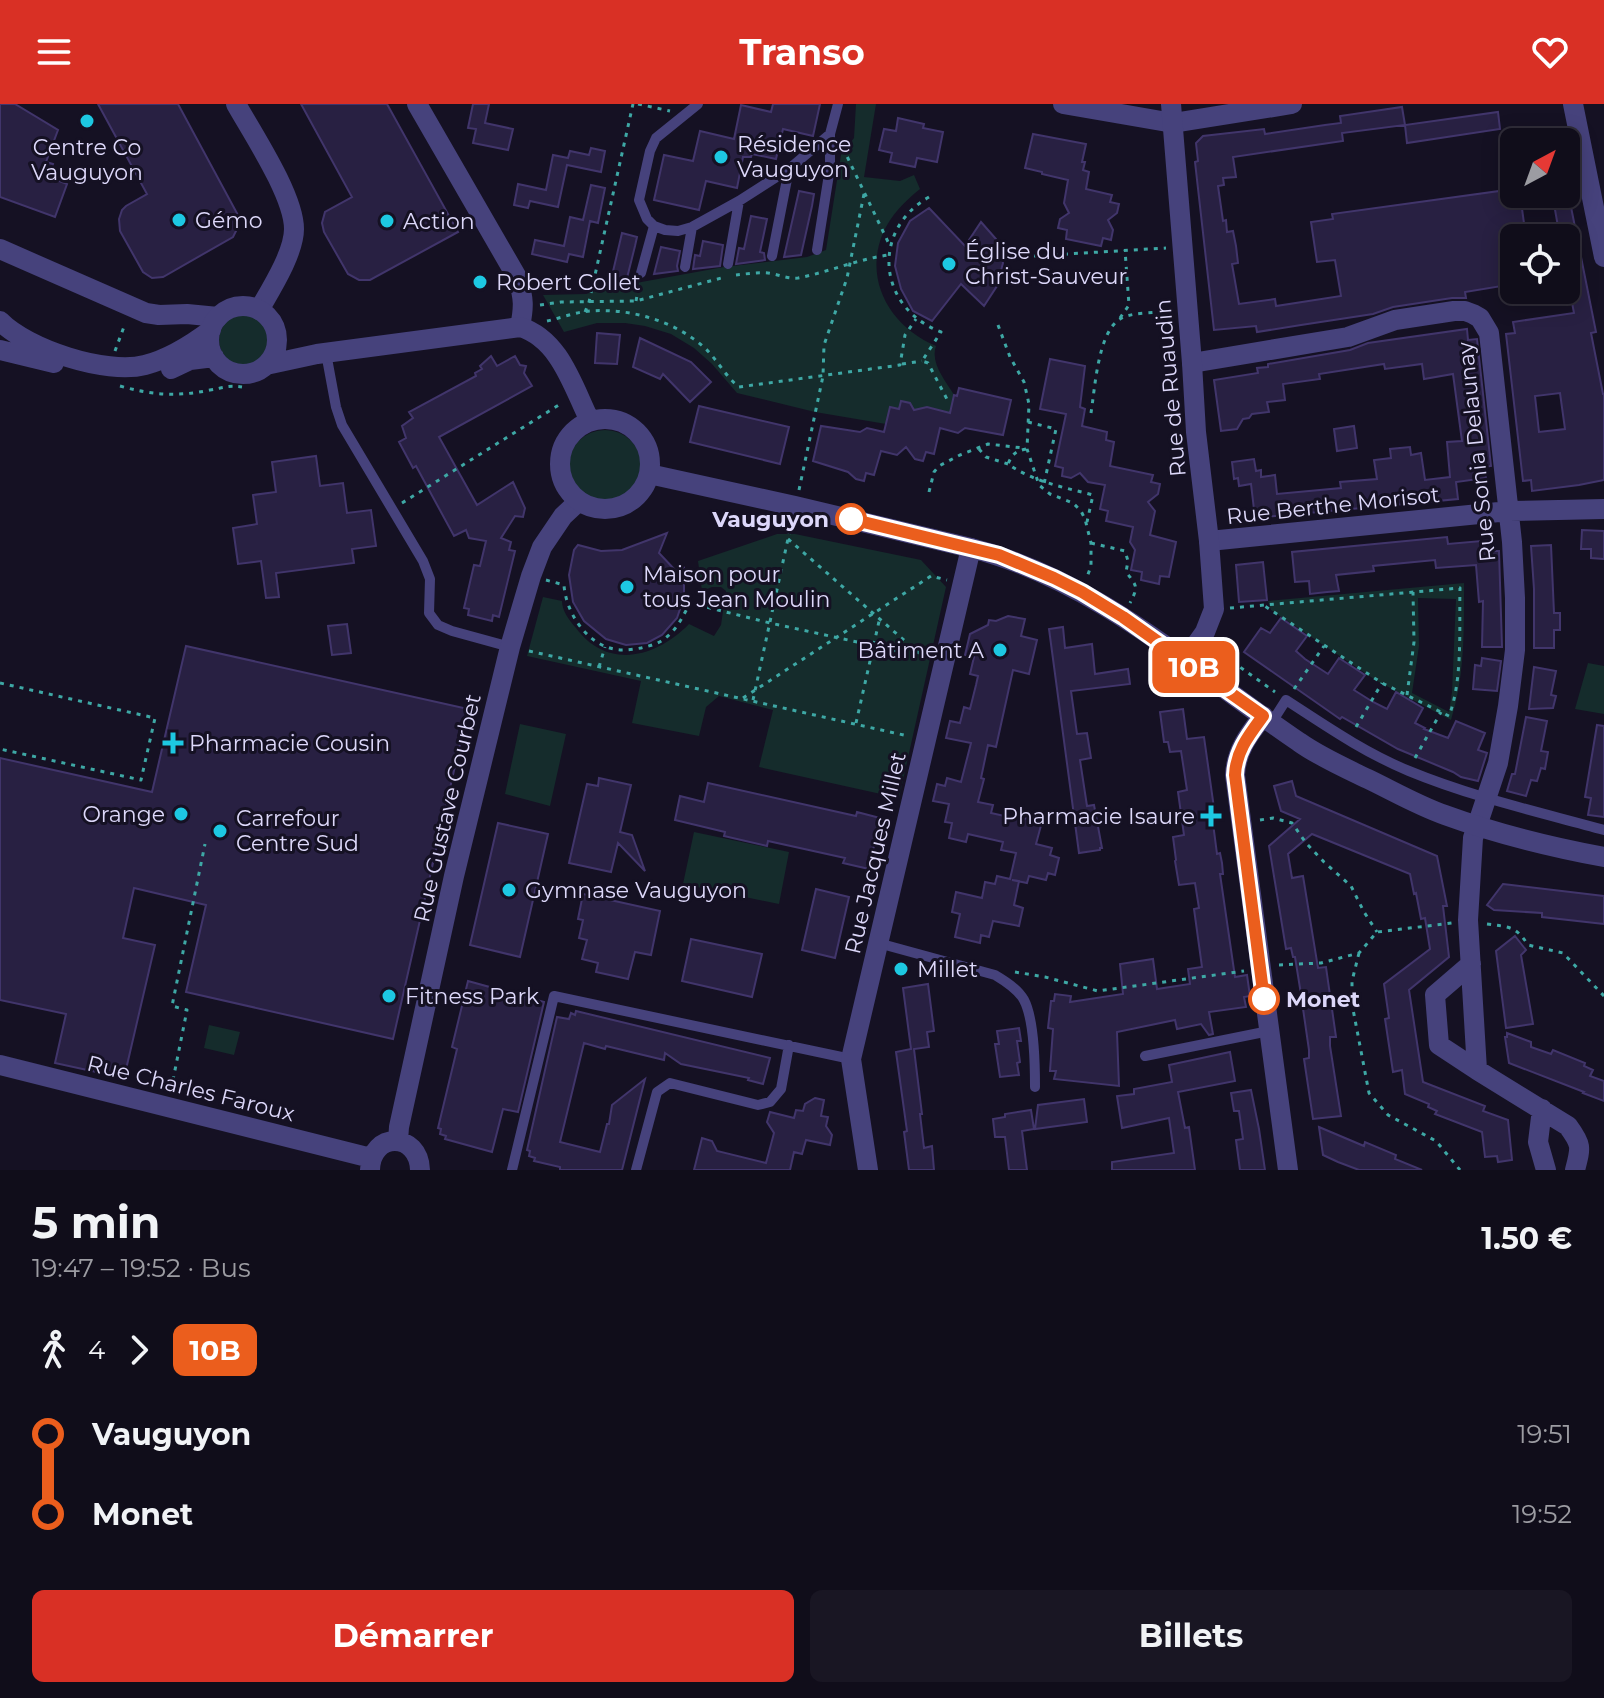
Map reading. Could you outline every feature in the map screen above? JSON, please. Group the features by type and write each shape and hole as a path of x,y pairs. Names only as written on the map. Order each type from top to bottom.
{"street":[{"path":"236,104 288,199 294,230 285,262 259,310"},
{"path":"417,104 518,279 524,307 520,327"},
{"path":"1063,104 1172,113 1292,104"},
{"path":"1573,104 1604,257"},
{"name":"Rue de Ruaudin","path":"1172,113 1196,432 1214,609 1212,619 1185,660"},
{"path":"0,249 131,307 159,315 187,314 214,324"},
{"path":"0,321 22,339 111,371 147,364 189,347 228,309 248,306 269,317 276,332 276,350 266,365"},
{"name":"Rue Sonia Delaunay","path":"1192,363 1348,337 1382,323 1429,314 1465,311 1480,318 1485,326 1491,345 1509,511 1515,650 1500,751 1473,838 1468,920 1477,1070"},
{"path":"214,324 209,343 214,357 225,369 239,373 255,372 266,365 322,354 520,327 531,331 553,349 590,421"},
{"path":"276,332 294,346 322,354"},
{"path":"0,350 139,378 190,360 214,357"},
{"path":"608,418 623,422 637,432 646,445 649,474 645,484 628,503 605,509 593,507 579,501 564,482 560,470 562,447 575,429 590,421 608,418"},
{"path":"649,474 971,548 1024,565 1082,592 1123,617 1301,743 1337,764 1443,814 1477,826 1604,857"},
{"name":"Rue Gustave Courbet","path":"398,1141 451,891 510,647 542,547 563,516 579,501"},
{"name":"Rue Berthe Morisot","path":"1209,541 1509,511 1604,509"},
{"name":"Rue Jacques Millet","path":"868,1170 851,1059 971,548"},
{"path":"1268,719 1245,739 1235,775 1288,1170"},
{"path":"1471,964 1435,995 1439,1045 1568,1126 1581,1149 1575,1170"},
{"name":"Rue Charles Faroux","path":"0,1065 168,1107 371,1164"},
{"path":"1542,1109 1538,1142 1546,1170"},
{"path":"371,1164 381,1145 398,1141 415,1151 420,1170"}],"lane":[{"path":"698,104 656,138 650,151 639,200 647,219 665,230 678,231 692,227 739,201 789,169 830,134"},
{"path":"817,250 830,168 830,134 838,104"},
{"path":"772,256 789,169"},
{"path":"728,264 739,201"},
{"path":"641,273 654,226"},
{"path":"685,267 692,227"},
{"path":"322,354 342,425 423,561 430,579 429,613 438,625 452,631 510,647"},
{"path":"1268,719 1286,700 1348,740 1408,771 1487,799 1604,830"},
{"path":"878,943 995,975 1009,984 1024,999 1035,1052 1035,1087"},
{"path":"512,1170 554,996 851,1059"},
{"path":"1145,1056 1269,1031"},
{"path":"636,1170 657,1092 670,1083 758,1105 770,1102 781,1089 789,1045"}],"path":[{"path":"585,312 636,104 685,114"},
{"path":"830,134 840,142 890,247"},
{"path":"753,700 823,376 824,345 850,265 864,194"},
{"path":"922,361 941,332 916,319 900,301 890,274 889,255 903,219 929,197"},
{"path":"1034,256 1182,246"},
{"path":"1091,413 1100,348 1109,330 1129,305 1125,250"},
{"path":"524,307 561,302 636,301 726,277 771,273 791,278 889,255"},
{"path":"131,307 116,347 110,383 156,395 209,391 228,385 242,387"},
{"path":"1120,318 1187,309"},
{"path":"520,327 585,312 605,311 641,316 689,335 707,350 739,387 922,361 928,363 949,403"},
{"path":"900,365 905,335 916,319"},
{"path":"998,325 1024,382 1029,404 1027,449 1039,485 1050,494 1073,503 1081,511 1087,526 1091,566 1082,592"},
{"path":"392,509 577,394"},
{"path":"1028,422 1056,429 1043,488"},
{"path":"929,492 934,472 939,466 960,455 988,444 1027,449"},
{"path":"979,449 986,457 1008,464 1025,475 1093,495 1087,526"},
{"path":"1008,464 1016,451 1027,449"},
{"path":"788,539 923,657"},
{"path":"1091,543 1125,551 1128,561 1126,572 1136,585 1136,591 1123,617"},
{"path":"531,576 564,585 565,600 575,619 593,639 621,650 651,646 662,641 679,624 690,603 945,661"},
{"path":"743,698 931,576 961,584"},
{"path":"1214,609 1460,588 1459,656 1454,704 1449,716 1382,683 1263,605"},
{"path":"1407,695 1414,642 1413,592"},
{"path":"855,724 880,617"},
{"path":"1200,638 1286,700 1325,645"},
{"path":"599,667 606,646"},
{"path":"510,647 925,740"},
{"path":"0,683 155,718 141,780 0,749"},
{"path":"1348,740 1382,683"},
{"path":"1408,771 1441,712"},
{"path":"1241,824 1273,818 1292,823 1306,843 1351,886 1377,932"},
{"path":"168,1107 187,1010 172,1006 205,844"},
{"path":"1460,1170 1436,1141 1388,1115 1369,1093 1352,1004 1352,981 1359,953 1377,932 1468,920 1506,927 1520,933 1528,945 1563,953 1604,996"},
{"path":"995,975 1015,972 1098,991 1260,968 1321,963 1359,953"}],"green space":[{"path":"856,104 876,104 864,177 900,181 914,175 920,189 899,209 883,233 878,251 879,285 894,315 920,338 936,346 937,365 954,395 950,413 927,407 922,412 912,409 910,403 901,401 899,409 890,407 892,425 815,412 737,393 712,364 671,334 625,323 597,323 564,332 543,295 586,294 724,267 807,257 826,250 841,155 854,138"},
{"path":"244,315 262,322 269,340 262,358 244,365 226,358 219,340 226,322"},
{"path":"605,430 619,433 631,441 639,453 642,467 639,481 631,493 619,501 605,504 591,501 579,493 571,481 568,467 571,453 579,441 591,433"},
{"path":"777,534 795,534 921,560 946,587 899,798 759,767 773,710 719,696 706,707 699,736 632,723 641,681 527,656 543,597 562,601 568,619 589,642 617,654 648,651 662,645 689,624 714,636 721,625 726,591 721,587 712,587 702,591 698,561"},
{"path":"1464,583 1461,669 1451,720 1377,681 1271,610 1268,601","holes":["1418,598 1456,599 1452,692 1449,712 1412,693 1419,646"]},
{"path":"1588,663 1604,666 1604,714 1575,709"},
{"path":"520,724 566,734 550,806 505,794"},
{"path":"694,832 789,852 779,904 683,884"},
{"path":"209,1025 240,1032 234,1055 204,1048"}],"building":[{"path":"0,104 15,104 58,130 46,162 53,164 49,177 67,184 55,217 0,197"},
{"path":"98,104 178,104 239,217 233,237 163,277 152,278 143,272 120,231 119,219 126,206 147,194"},
{"path":"301,104 387,104 458,232 370,280 359,280 348,274 322,223 325,212 352,197"},
{"path":"473,104 489,104 485,123 513,129 508,150 473,143 476,129 468,128"},
{"name":"Résidence Vauguyon","path":"773,104 820,104 813,136 783,129 776,159 752,154 751,157 743,157 737,188 706,181 699,210 654,200 664,155 693,161 700,131 734,139 741,105 771,112"},
{"path":"1402,107 1405,125 1342,133 1343,141 1233,157 1236,177 1223,178 1224,185 1218,186 1223,221 1226,220 1227,232 1233,231 1236,246 1238,263 1232,264 1239,304 1275,299 1276,306 1341,296 1335,260 1317,262 1311,222 1333,219 1332,214 1500,191 1500,208 1522,208 1524,224 1500,224 1500,286 1465,292 1466,298 1393,307 1373,314 1257,332 1256,326 1214,330 1195,162 1198,161 1196,143 1203,136 1264,129 1265,134 1341,123 1340,116"},
{"path":"1498,112 1500,129 1407,143 1405,125"},
{"path":"898,118 943,132 937,162 917,158 915,167 890,162 892,153 879,150 884,129 896,131"},
{"path":"1033,134 1086,144 1082,162 1085,162 1083,170 1089,172 1086,189 1112,195 1110,202 1119,204 1117,213 1108,220 1113,230 1111,240 1103,238 1101,246 1066,239 1067,230 1058,228 1060,219 1069,213 1064,203 1068,180 1025,168"},
{"path":"591,148 605,151 601,172 567,165 558,207 530,201 528,208 514,205 518,184 546,190 553,155 568,158 570,151 589,155"},
{"path":"591,185 605,188 598,223 590,221 583,257 569,254 567,262 532,254 535,240 564,246 570,217 583,220"},
{"path":"799,191 814,194 801,255 784,257"},
{"name":"Église du Christ-Sauveur","path":"929,208 965,246 981,222 996,239 1003,263 997,286 984,306 961,284 932,321 913,311 901,289 895,266 898,243 910,221"},
{"path":"1555,208 1571,208 1574,224 1558,224"},
{"path":"751,216 767,219 760,252 764,253 765,260 736,264 739,248 744,249"},
{"path":"622,233 637,237 635,246 627,278 611,280"},
{"path":"703,241 723,245 720,266 693,269 695,255 700,256"},
{"path":"661,247 680,251 678,271 654,274"},
{"path":"1580,252 1596,332 1591,333 1604,394 1604,480 1532,491 1531,480 1523,481 1506,334 1515,333 1513,322 1574,313 1572,304 1580,304","holes":["1560,393 1565,429 1539,432 1535,396"]},
{"path":"1467,329 1468,340 1477,339 1491,466 1484,467 1486,478 1456,482 1458,499 1255,518 1251,484 1239,486 1238,478 1234,479 1232,462 1254,459 1256,471 1261,470 1261,477 1275,475 1277,494 1341,488 1340,482 1377,479 1374,460 1391,458 1390,449 1410,447 1411,455 1421,453 1425,480 1450,477 1447,442 1462,441 1453,374 1424,379 1422,364 1385,369 1384,364 1319,374 1320,379 1283,384 1285,400 1267,402 1269,412 1252,414 1243,419 1237,429 1221,431 1214,380 1258,373 1257,368 1268,367 1268,364 1350,350 1368,343"},
{"path":"597,333 620,335 617,364 595,363"},
{"path":"640,338 691,362 711,382 690,402 663,374 660,379 633,367"},
{"path":"491,356 497,366 515,356 520,365 526,366 524,373 532,386 439,437 477,505 513,482 525,508 523,517 515,516 501,538 511,542 509,550 515,551 499,617 493,615 492,621 468,615 469,609 464,608 474,565 480,566 486,541 469,538 466,530 454,536 416,466 413,468 399,442 406,438 402,426 413,418 409,412 476,376 475,373 482,369 480,366"},
{"path":"1050,359 1085,366 1080,407 1085,409 1082,426 1107,432 1106,440 1114,442 1110,466 1153,475 1151,482 1160,484 1158,494 1148,502 1155,511 1150,535 1176,542 1169,577 1160,576 1159,584 1141,580 1142,572 1131,570 1135,550 1130,542 1133,527 1106,521 1108,511 1100,509 1105,485 1088,482 1080,473 1071,478 1062,476 1063,468 1055,466 1066,414 1040,409"},
{"path":"959,388 1011,400 1003,435 965,428 958,433 940,428 934,454 926,452 923,461 915,459 906,447 897,455 881,451 874,475 866,473 864,481 848,472 813,461 821,426 884,432 890,407 899,409 901,401 910,403 914,410 927,407 950,413"},
{"path":"699,406 789,427 780,464 690,442"},
{"path":"1354,426 1357,448 1337,451 1334,429"},
{"path":"316,456 320,486 343,483 347,513 371,510 376,546 352,549 354,563 276,573 279,597 266,598 261,561 238,564 233,528 257,524 253,495 276,492 272,462"},
{"path":"1582,530 1604,531 1604,559 1591,558 1591,549 1581,549"},
{"name":"Maison pour tous Jean Moulin","path":"667,533 659,553 676,571 684,568 684,597 677,618 662,635 647,643 626,645 606,639 584,621 573,602 569,575 574,550 578,545 601,551 622,550"},
{"path":"1447,537 1448,544 1493,540 1494,551 1499,551 1502,647 1482,647 1483,601 1479,602 1476,565 1436,568 1435,560 1373,566 1374,571 1336,575 1339,591 1310,594 1309,581 1295,582 1292,552"},
{"path":"1551,545 1554,613 1560,613 1560,630 1554,630 1554,648 1534,648 1531,546"},
{"path":"1263,562 1267,600 1239,602 1236,565"},
{"path":"1008,616 1025,619 1021,636 1037,640 1029,674 1013,670 996,747 988,745 978,802 993,805 991,813 1023,820 1032,815 1043,818 1036,844 1052,848 1050,855 1059,858 1055,875 1048,873 1046,880 1029,876 1027,883 1019,881 1014,905 1023,908 1019,926 993,921 989,937 981,935 980,943 955,937 960,914 952,912 956,892 982,898 985,882 995,884 997,876 1010,879 1016,853 1001,850 1003,842 968,834 966,842 949,838 952,823 945,822 949,804 933,801 937,784 945,786 947,778 961,782 971,743 946,738 950,721 960,723 964,707 970,709 976,685 978,676 970,674 974,657 965,655 970,634 988,625 989,620 996,621"},
{"path":"1281,618 1307,636 1296,651 1305,659 1328,674 1339,658 1365,675 1354,690 1373,702 1387,709 1396,692 1423,708 1415,723 1424,729 1448,738 1456,721 1485,733 1478,750 1487,753 1478,781 1461,777 1398,749 1342,717 1340,719 1244,652 1261,628 1270,633"},
{"path":"347,624 351,653 332,655 328,626"},
{"path":"1063,627 1065,648 1092,644 1095,674 1128,669 1130,684 1071,691 1077,734 1087,733 1091,758 1080,760 1087,806 1094,805 1102,848 1079,853 1049,629"},
{"name":"Carrefour Centre Sud","path":"186,646 468,709 393,1039 186,992 206,905 134,888 123,938 155,945 124,1078 55,1063 66,1014 0,1000 0,758 152,792"},
{"path":"1482,658 1501,661 1497,691 1473,689 1475,665 1481,666"},
{"path":"1534,667 1556,671 1551,695 1556,696 1553,708 1529,709"},
{"path":"1183,709 1187,739 1204,737 1235,977 1247,975 1250,996 1244,997 1246,1007 1209,1012 1213,1034 1209,1035 1201,1024 1177,1029 1175,1020 1117,1032 1119,1086 1054,1079 1056,1071 1050,1071 1053,1029 1048,1028 1051,1001 1054,1001 1055,994 1071,996 1070,1002 1123,994 1120,964 1153,959 1157,989 1190,984 1188,969 1202,967 1194,909 1199,908 1195,883 1179,885 1175,861 1173,837 1184,835 1178,792 1187,790 1181,751 1170,752 1168,742 1164,742 1160,712"},
{"path":"1526,717 1547,721 1541,751 1548,752 1545,769 1541,768 1537,781 1531,780 1526,796 1507,791 1512,774 1515,774"},
{"path":"1597,725 1604,726 1604,817 1588,815 1591,798 1585,797"},
{"path":"599,778 631,785 620,832 632,835 645,871 618,843 611,872 569,863 587,784 598,786"},
{"path":"1292,781 1296,796 1437,856 1447,906 1443,906 1449,957 1409,990 1423,1082 1485,1106 1483,1111 1508,1120 1512,1160 1498,1162 1497,1156 1485,1157 1482,1132 1435,1114 1437,1111 1428,1107 1429,1104 1405,1094 1402,1070 1393,1072 1385,1019 1389,1018 1384,984 1430,949 1425,918 1421,919 1410,874 1312,834 1288,854 1292,878 1303,876 1318,968 1326,967 1336,1037 1330,1037 1330,1046 1341,1116 1313,1119 1304,1059 1309,1058 1309,1050 1300,988 1295,957 1291,948 1286,949 1269,846 1300,819 1281,811 1274,786"},
{"path":"708,783 856,816 857,812 880,818 869,869 843,863 845,858 768,841 767,846 675,820 680,796 704,802"},
{"name":"Gymnase Vauguyon","path":"498,823 548,834 520,957 470,945"},
{"path":"1503,884 1604,896 1604,924 1542,917 1542,913 1494,910 1487,905"},
{"path":"816,889 849,897 835,958 802,950"},
{"path":"583,894 660,911 651,955 635,952 628,979 596,972 598,963 582,959 587,940 579,938 583,920 578,919"},
{"path":"1515,936 1526,950 1521,955 1533,1024 1506,1028 1496,951"},
{"path":"691,939 762,954 752,997 682,981"},
{"path":"468,981 544,1002 518,1112 503,1109 492,1152 445,1139 446,1136 440,1134 441,1129 438,1128 457,1049 452,1047"},
{"path":"928,984 934,1031 927,1032 929,1047 914,1049 924,1148 932,1146 934,1170 909,1170 896,1052 911,1049 903,988"},
{"path":"576,1011 770,1058 763,1084 749,1078 681,1064 665,1053 664,1060 584,1043 560,1142 600,1152 612,1105 645,1079 622,1170 560,1170 560,1167 534,1161 535,1158 529,1156 530,1151 527,1150 557,1017 569,1019 571,1013 575,1015"},
{"path":"1019,1028 1019,1075 1000,1077 995,1044 999,1044 997,1031"},
{"path":"1507,1033 1531,1042 1531,1047 1551,1054 1553,1050 1585,1063 1584,1066 1593,1070 1590,1076 1604,1081 1604,1101 1509,1063"},
{"path":"1230,1052 1235,1081 1178,1092 1185,1128 1189,1127 1195,1170 1112,1170 1112,1162 1174,1153 1169,1118 1122,1128 1117,1096 1134,1094 1134,1089 1172,1082 1169,1065"},
{"path":"1251,1090 1265,1170 1240,1170 1236,1140 1243,1139 1239,1111 1234,1111 1231,1093"},
{"path":"815,1098 824,1100 821,1116 828,1117 826,1126 832,1135 830,1145 806,1140 802,1154 794,1152 790,1170 694,1170 702,1138 712,1141 717,1151 766,1163 774,1133 767,1122 770,1112 794,1118 796,1110 803,1111 805,1104"},
{"path":"1084,1099 1087,1122 1035,1129 1038,1105"},
{"path":"1031,1110 1034,1129 1022,1131 1027,1170 1009,1170 1005,1137 995,1137 993,1119"},
{"path":"1319,1127 1364,1146 1365,1142 1422,1170 1359,1170 1338,1162 1323,1155"}],"bus line":[{"name":"10B","path":"851,519 999,555 1054,578 1123,617 1263,716 1245,739 1235,775 1264,999"}],"place":[{"name":"Centre Co Vauguyon","path":"87,121"},
{"name":"Résidence Vauguyon","path":"721,157"},
{"name":"Gémo","path":"179,220"},
{"name":"Action","path":"387,221"},
{"name":"Église du Christ-Sauveur","path":"949,264"},
{"name":"Robert Collet","path":"480,282"},
{"name":"Vauguyon","path":"851,519"},
{"name":"Maison pour tous Jean Moulin","path":"627,587"},
{"name":"Bâtiment A","path":"1000,650"},
{"name":"Pharmacie Cousin","path":"173,743"},
{"name":"Orange","path":"181,814"},
{"name":"Pharmacie Isaure","path":"1211,816"},
{"name":"Carrefour Centre Sud","path":"220,831"},
{"name":"Gymnase Vauguyon","path":"509,890"},
{"name":"Millet","path":"901,969"},
{"name":"Fitness Park","path":"389,996"},
{"name":"Monet","path":"1264,999"}]}
